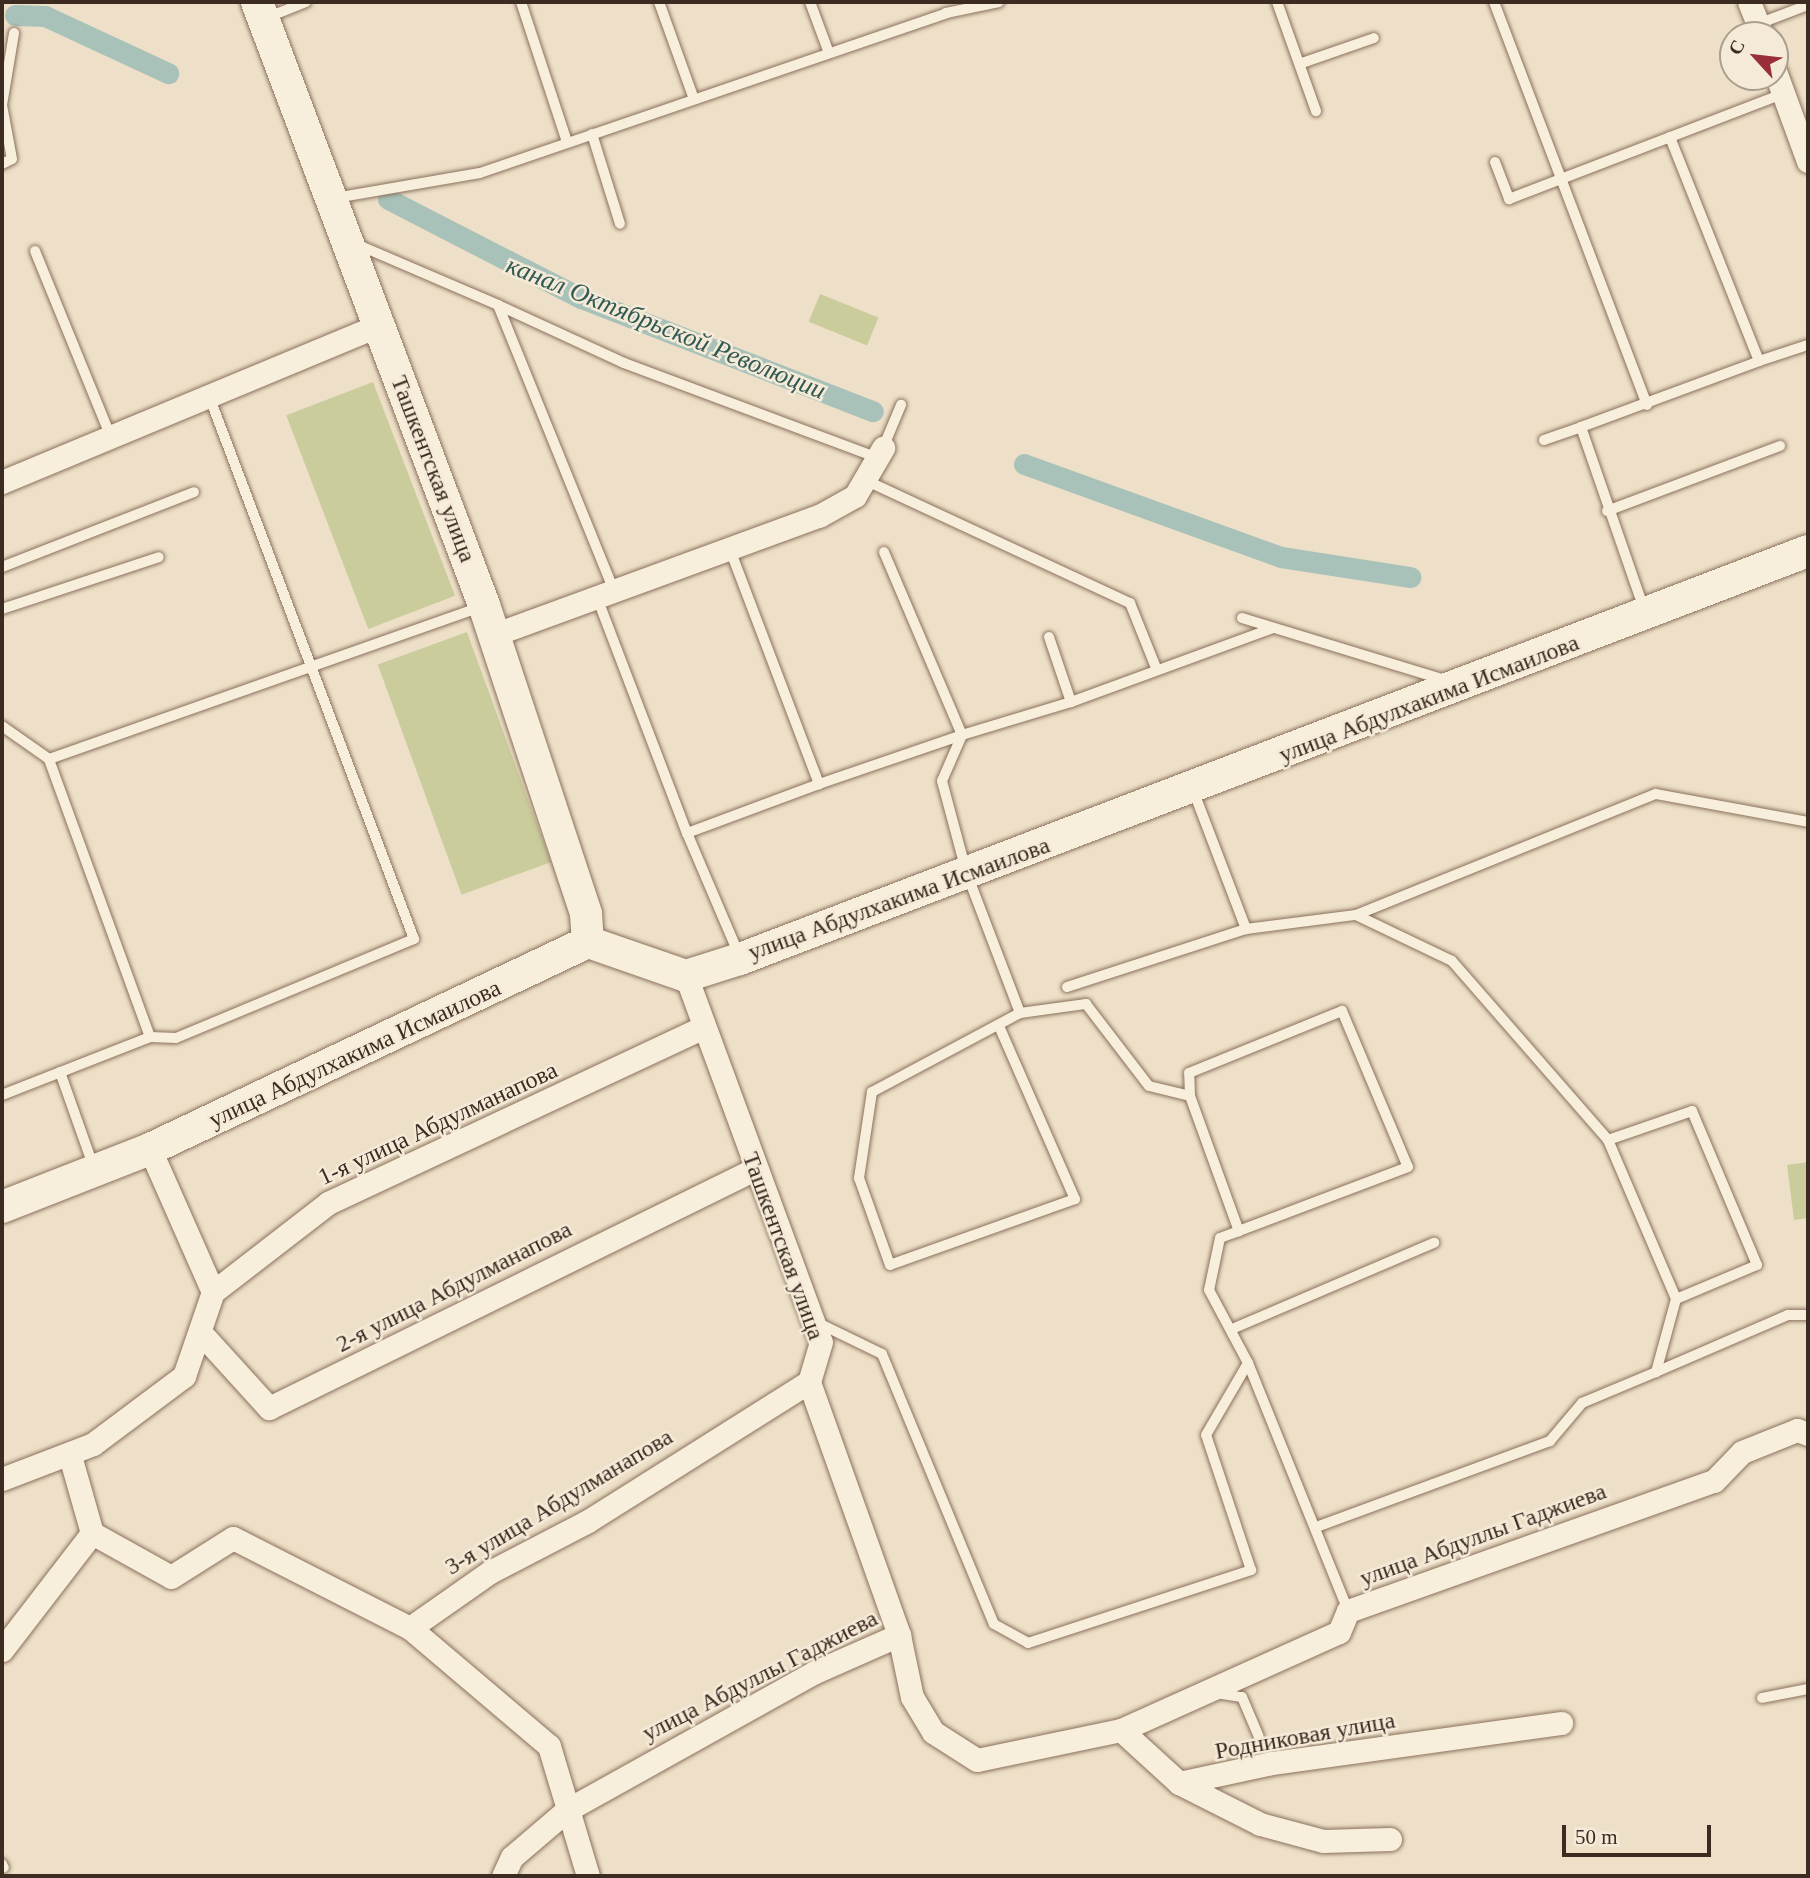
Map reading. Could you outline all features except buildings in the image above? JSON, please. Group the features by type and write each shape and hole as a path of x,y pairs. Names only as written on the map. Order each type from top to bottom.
{"main road":[{"name":"Ташкентская улица","path":"260,10 489,620 586,914 588,942"},
{"name":"улица Абдулхакима Исмаилова","path":"686,976 740,959 1193,790 1808,551"},
{"name":"улица Абдулхакима Исмаилова","path":"2,1208 150,1149 588,942"},
{"path":"588,942 686,976"}],"street":[{"path":"1749,2 1756,21"},
{"path":"1794,106 1808,161"},
{"path":"2,482 379,325"},
{"path":"489,620 604,592 727,545 819,516 855,496 867,481 880,453"},
{"name":"Ташкентская улица","path":"686,976 701,1028 821,1342 809,1382"},
{"name":"1-я улица Абдулманапова","path":"213,1292 328,1203 701,1028"},
{"path":"2,1479 70,1456 184,1376 213,1292 150,1149"},
{"name":"2-я улица Абдулманапова","path":"200,1332 269,1408 755,1169"},
{"path":"809,1382 899,1635"},
{"name":"3-я улица Абдулманапова","path":"410,1628 491,1572 588,1521 809,1382"},
{"name":"улица Абдуллы Гаджиева","path":"503,1876 512,1857 567,1810 793,1684 899,1635 912,1697 928,1725 977,1760 1121,1730 1199,1691 1339,1632 1348,1611 1714,1481 1742,1452 1797,1430 1808,1434"},
{"path":"70,1456 92,1533 171,1577 233,1538 410,1628 549,1746 588,1876"},
{"path":"2,1650 92,1533"},
{"name":"Родниковая улица","path":"1179,1783 1272,1763 1560,1723"},
{"path":"1121,1730 1179,1783 1261,1824 1324,1841 1390,1839"}],"lane":[{"path":"260,10 306,2"},
{"path":"521,2 567,142"},
{"path":"659,2 694,99"},
{"path":"810,2 829,53"},
{"path":"942,2 946,13"},
{"path":"331,198 480,173 946,13 999,2"},
{"path":"1277,2 1302,63 1316,111"},
{"path":"1494,2 1565,178 1647,405"},
{"path":"1777,21 1808,5"},
{"path":"2,164 12,159 2,104 14,33"},
{"path":"1302,63 1374,37"},
{"path":"1495,162 1509,199 1670,137 1794,106"},
{"path":"592,134 620,224"},
{"path":"1670,137 1759,361"},
{"path":"347,240 624,363 880,453 901,405"},
{"path":"35,251 111,437"},
{"path":"498,305 604,592 687,833 740,959"},
{"path":"1544,440 1808,345"},
{"path":"2,1095 150,1037 176,1038 414,939 209,396"},
{"path":"1581,427 1607,511 1646,614"},
{"path":"1607,511 1780,446"},
{"path":"867,481 1129,603 1157,670"},
{"path":"2,567 194,492"},
{"path":"727,545 819,784"},
{"path":"884,552 962,735 942,781 967,874 1020,1013"},
{"path":"2,609 159,557"},
{"path":"1242,618 1464,685"},
{"path":"49,759 311,666 489,620"},
{"path":"687,833 962,735 1070,702 1273,628"},
{"path":"1049,637 1070,702"},
{"path":"2,726 49,759 150,1037"},
{"path":"1193,790 1246,929"},
{"path":"1067,987 1246,929 1356,915 1656,794 1808,821"},
{"path":"1356,915 1452,961 1608,1140 1676,1299 1656,1372"},
{"path":"999,1026 1075,1199 890,1265 859,1178 872,1092 1020,1013 1086,1004 1149,1086 1191,1096"},
{"path":"1239,1231 1191,1096 1189,1073 1342,1011 1408,1167 1239,1231 1220,1238 1209,1290 1248,1363 1348,1611"},
{"path":"60,1072 94,1171"},
{"path":"1608,1140 1692,1111 1757,1265 1676,1299"},
{"path":"1232,1329 1434,1242"},
{"path":"1316,1527 1550,1441 1582,1403 1788,1315 1808,1315"},
{"path":"813,1321 882,1354 994,1625 1028,1643 1251,1570 1206,1434 1248,1363"},
{"path":"1762,1698 1808,1689"},
{"path":"1199,1691 1242,1696 1259,1737"}],"green space":[{"path":"820,294 878,318 867,345 809,322"},
{"path":"373,382 455,596 368,629 286,415"},
{"path":"467,632 551,862 462,895 378,664"},
{"path":"1808,1162 1808,1218 1794,1220 1787,1165"}],"waterway":[{"name":"канал Октябрьской Революции","path":"15,15 45,16 168,73"},
{"name":"канал Октябрьской Революции","path":"388,199 581,298 873,411"},
{"path":"1024,464 1281,557 1410,577"}]}
